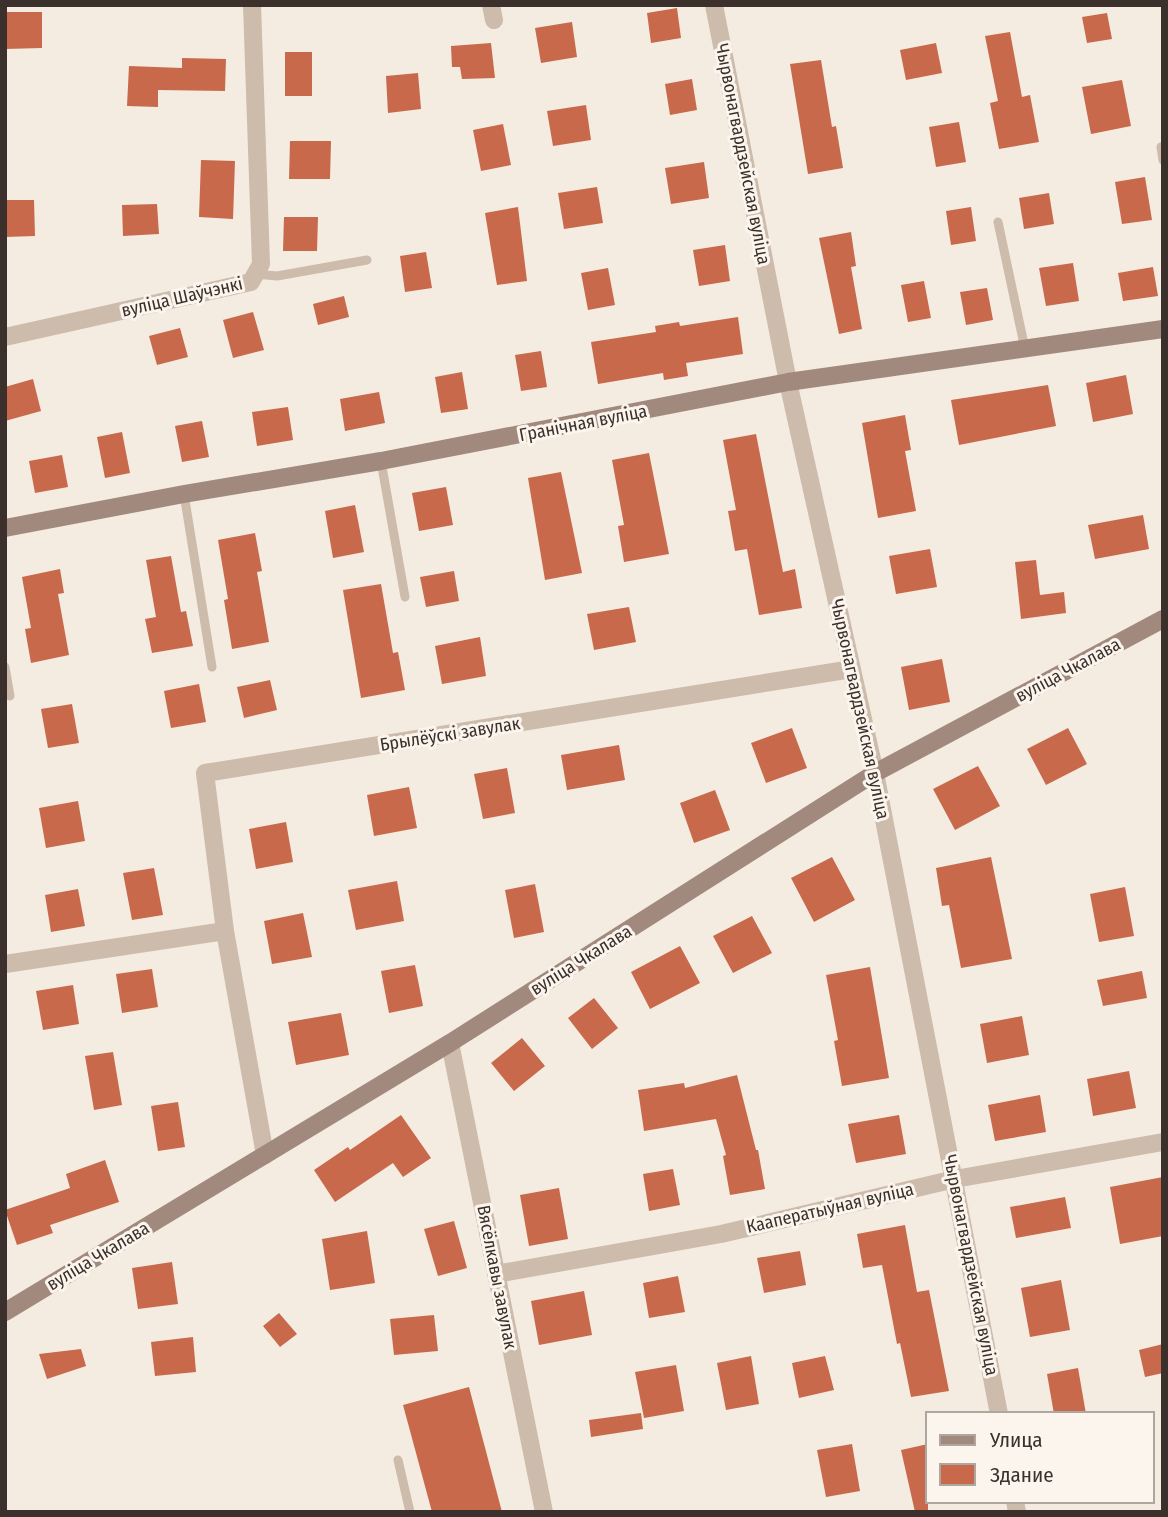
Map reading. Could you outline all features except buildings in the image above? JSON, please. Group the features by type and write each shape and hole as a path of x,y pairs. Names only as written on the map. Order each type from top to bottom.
{"main road":[{"name":"Гранічная вуліца","path":"5,528 381,461 788,383 1025,351 1163,329"},
{"name":"вуліца Чкалава","path":"5,1312 450,1043 875,773 1163,619"}],"street":[{"name":"вуліца Шаўчэнкі","path":"5,337 251,282 261,264 252,5"},
{"name":"Чырвонагвардзейская вуліца","path":"713,5 788,383 875,773 999,1412"},
{"name":"Брылёўскі завулак","path":"265,1155 225,931 205,773 852,669"},
{"path":"5,964 225,931"},
{"name":"Вясёлкавы завулак","path":"450,1043 544,1512"},
{"name":"Кааператыўная вуліца","path":"496,1274 721,1234 955,1179 1163,1142"}],"lane":[{"path":"1161,148 1163,160"},
{"path":"998,222 1025,351"},
{"path":"255,274 277,276 367,260"},
{"path":"381,461 405,597"},
{"path":"184,494 212,667"},
{"path":"5,667 10,696"},
{"path":"398,1460 410,1512"}]}
